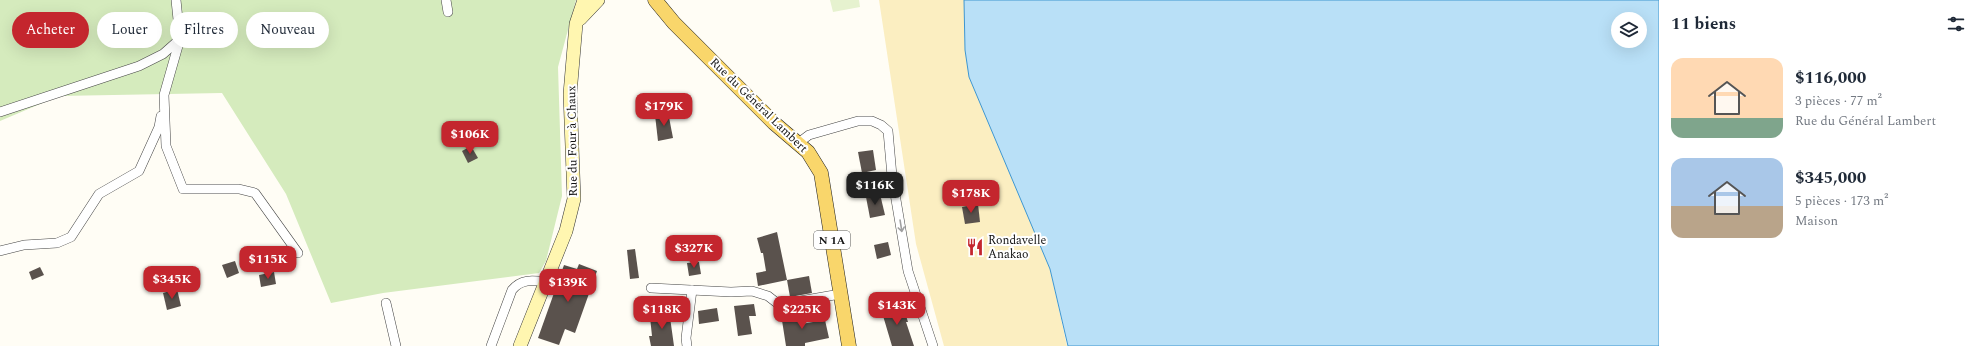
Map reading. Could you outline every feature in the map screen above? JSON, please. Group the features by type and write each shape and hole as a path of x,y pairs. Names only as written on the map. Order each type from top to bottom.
{"main road":[{"name":"Rue du Four à Chaux","path":"520,346 566,231 574,199 570,94 576,24 584,0"},
{"path":"576,24 598,0"},
{"name":"Rue du Général Lambert","path":"655,0 674,23 797,144 808,152 821,172 849,346"}],"street":[{"path":"176,0 177,12"},
{"path":"446,0 448,12"},
{"path":"0,112 139,66 163,54 170,48"},
{"path":"0,251 24,245 57,243 71,237 99,194 140,171 159,127 164,95 177,48"},
{"path":"164,95 166,146 183,189 239,189 255,193 298,253"},
{"path":"797,144 809,135 858,121 872,121 881,125 888,132 892,176 908,271 933,346"},
{"path":"491,346 512,290 516,284 523,282 546,282"},
{"path":"651,288 731,292 752,291 768,296 777,303 783,304 840,294"},
{"path":"687,346 686,338 692,290"},
{"path":"386,303 396,346"}],"green space":[{"path":"0,0 576,0 558,67 562,196 546,261 539,273 383,293 331,303 286,194 222,93 59,96 0,121"},
{"path":"830,0 859,0 860,7 833,12"}],"sand":[{"path":"879,0 964,0 965,50 969,77 1050,269 1067,346 944,346 916,244"}],"water":[{"path":"964,0 1659,0 1659,346 1068,346 1050,269 969,77 965,50"}],"building":[{"path":"668,112 673,138 658,141 655,115"},
{"path":"471,146 478,158 468,163 462,151"},
{"path":"873,150 876,170 862,173 858,152"},
{"path":"880,194 885,215 870,218 866,197"},
{"path":"978,204 980,222 965,224 962,207"},
{"path":"777,232 787,280 758,286 756,273 766,271 763,253 761,253 757,238"},
{"path":"888,242 891,255 877,259 874,245"},
{"path":"635,249 639,278 630,279 627,250"},
{"path":"235,261 239,273 227,278 222,265"},
{"path":"699,262 701,274 689,276 687,263"},
{"path":"579,264 597,271 575,333 565,329 559,345 538,338 564,265 577,269"},
{"path":"40,267 44,275 32,280 29,272"},
{"path":"274,272 276,284 261,287 259,275"},
{"path":"809,276 812,293 790,297 787,280"},
{"path":"177,289 181,306 167,310 163,293"},
{"path":"902,303 908,322 906,322 914,346 892,346 881,309"},
{"path":"754,304 756,316 749,316 752,334 738,336 734,306"},
{"path":"717,308 719,321 699,324 698,311"},
{"path":"799,309 801,324 825,320 829,338 805,343 805,346 786,346 781,314"},
{"path":"669,310 674,346 651,346 649,336 652,336 650,317 659,316 658,311"}],"place":[{"name":"Rondavelle Anakao","path":"975,247"}]}
